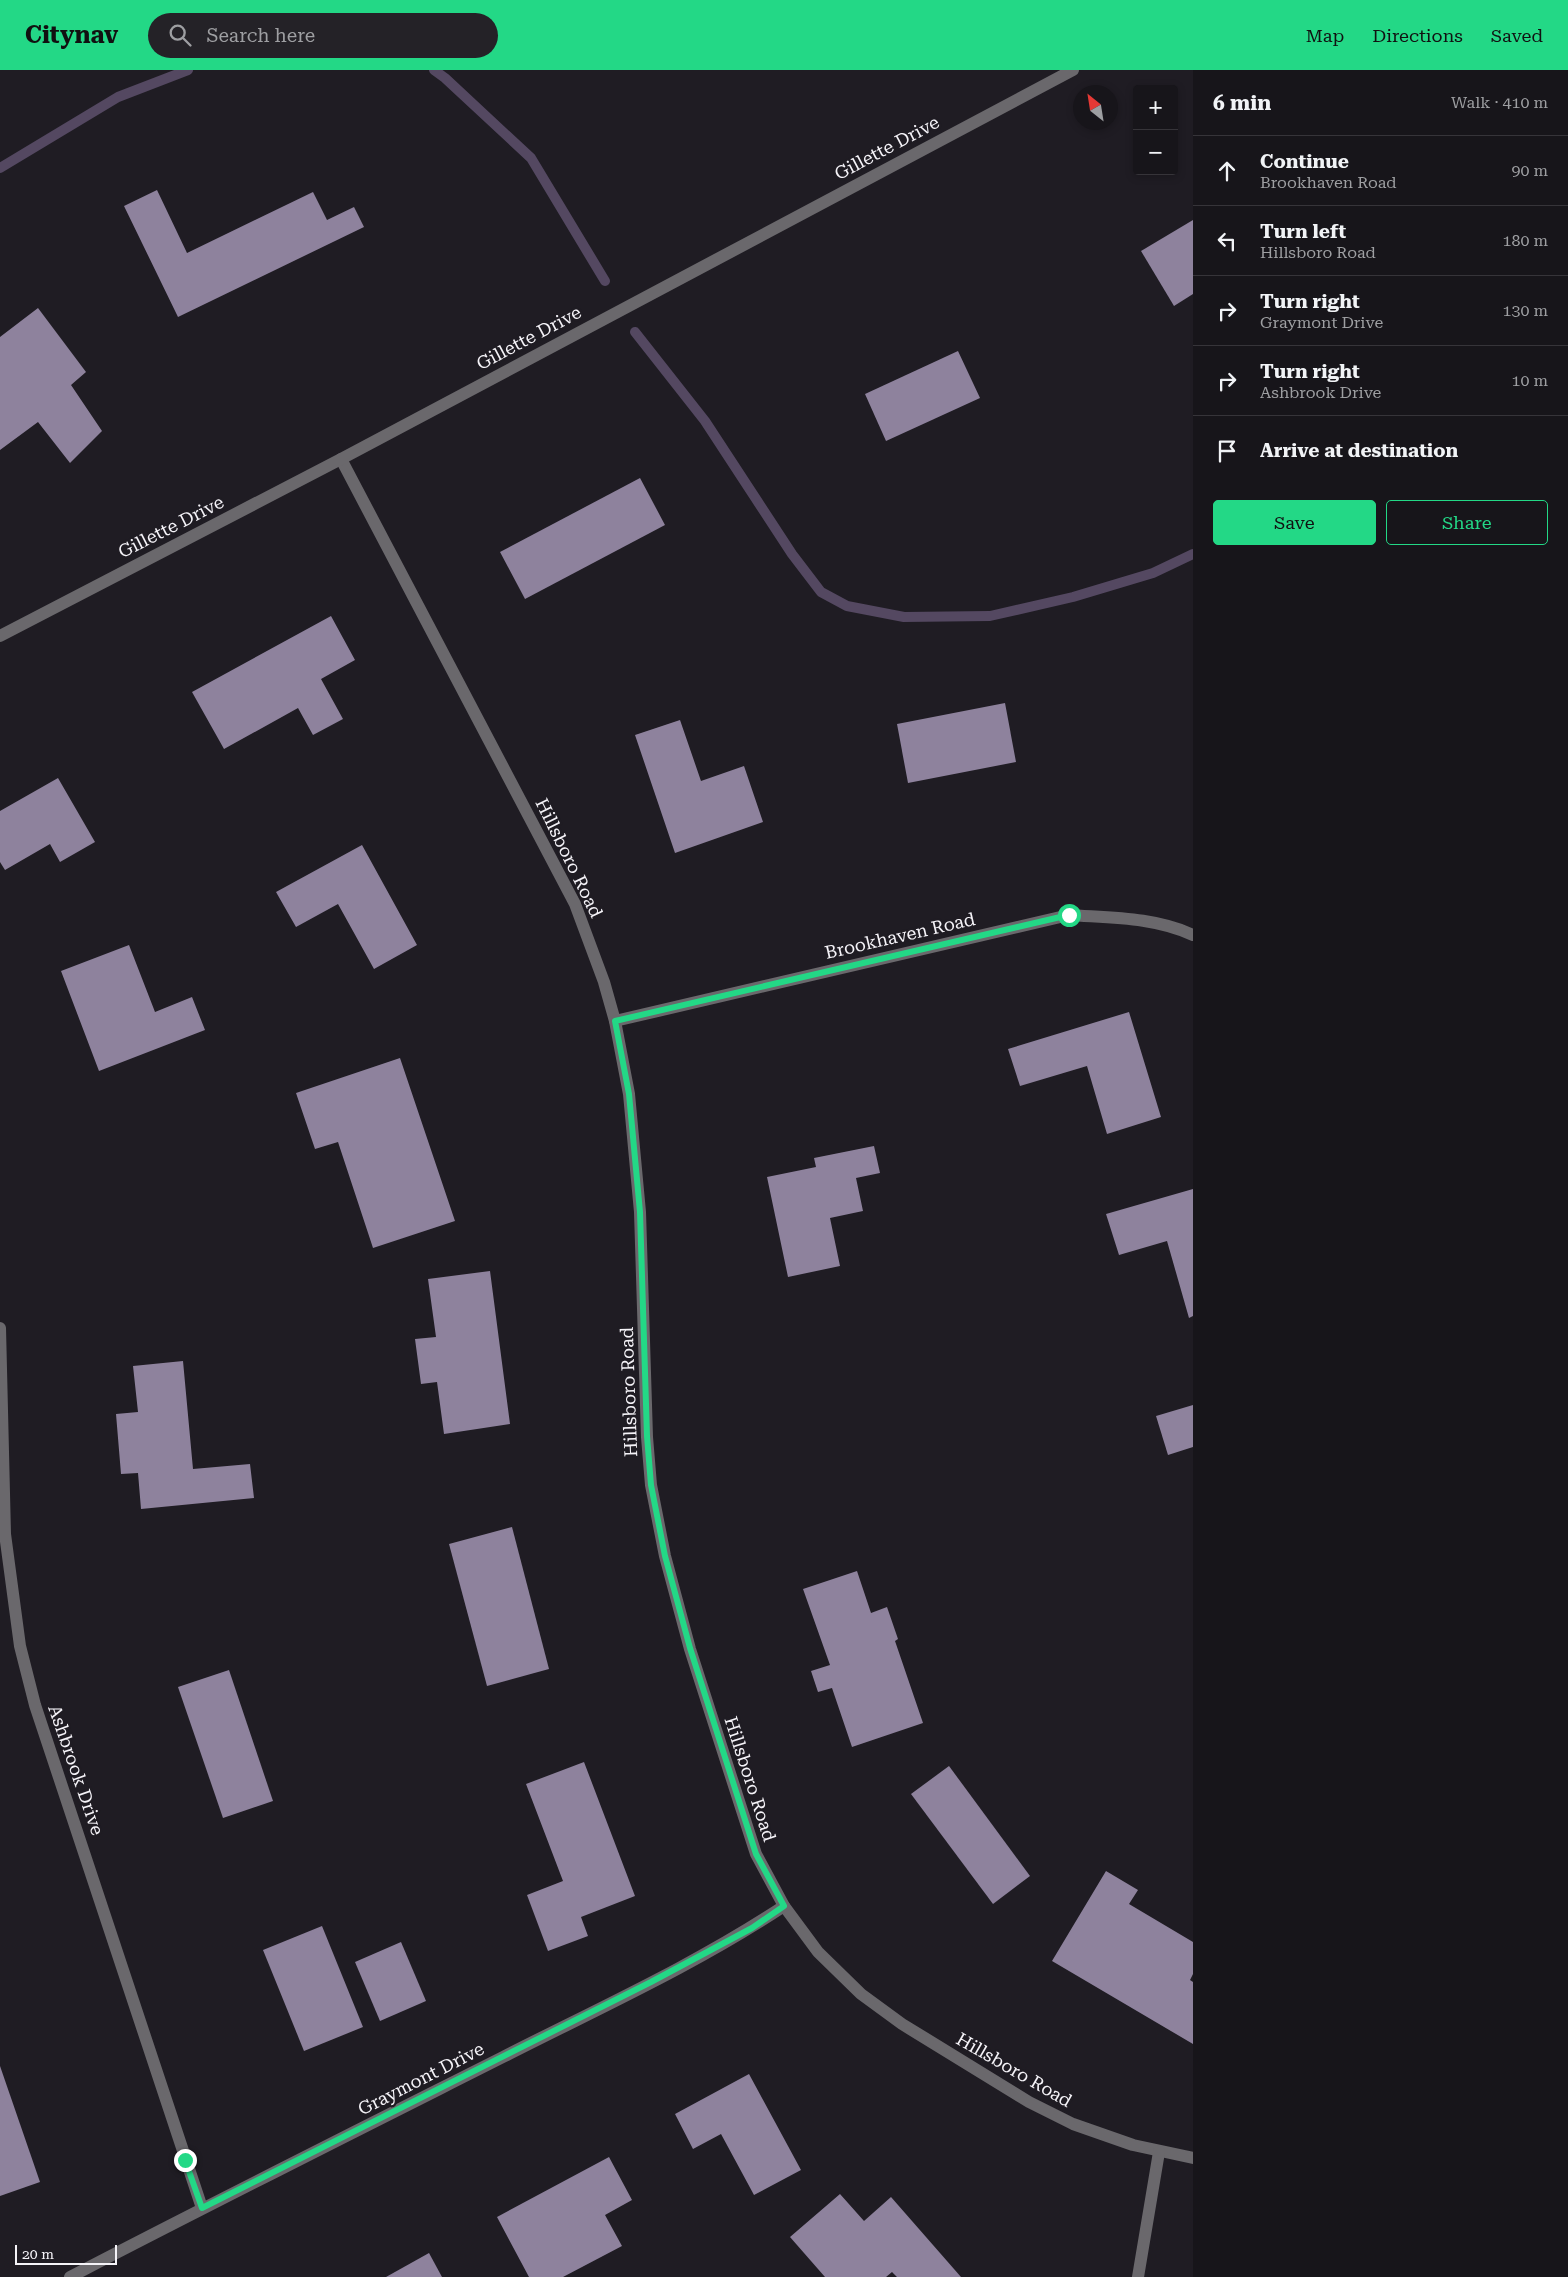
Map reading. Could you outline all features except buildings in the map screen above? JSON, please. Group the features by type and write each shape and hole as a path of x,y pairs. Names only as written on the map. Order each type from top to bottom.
{"street":[{"name":"Gillette Drive","path":"0,636 342,459 1073,70"},
{"name":"Hillsboro Road","path":"342,459 576,904 604,982 615,1021 629,1094 640,1212 647,1436 651,1485 665,1556 690,1648 756,1854 784,1906 818,1952 861,1994 902,2024 1047,2111 1073,2124 1159,2152 1193,2158"},
{"name":"Brookhaven Road","path":"615,1021 1069,915 1140,920 1174,927 1193,935"},
{"name":"Ashbrook Drive","path":"0,1328 5,1534 20,1646 35,1705 202,2208"},
{"name":"Graymont Drive","path":"70,2277 202,2208 651,1982 752,1928 784,1906"},
{"path":"1138,2277 1159,2152"}],"waterway":[{"path":"0,168 118,97 188,70"},
{"path":"434,70 531,158 605,281"},
{"path":"635,332 705,421 792,554 821,592 847,606 904,617 990,616 1073,597 1153,573 1193,554"}],"route":[{"path":"185,2160 202,2208 651,1982 752,1928 784,1906 756,1854 690,1648 665,1556 651,1485 647,1436 640,1212 629,1094 615,1021 1069,915"}]}
